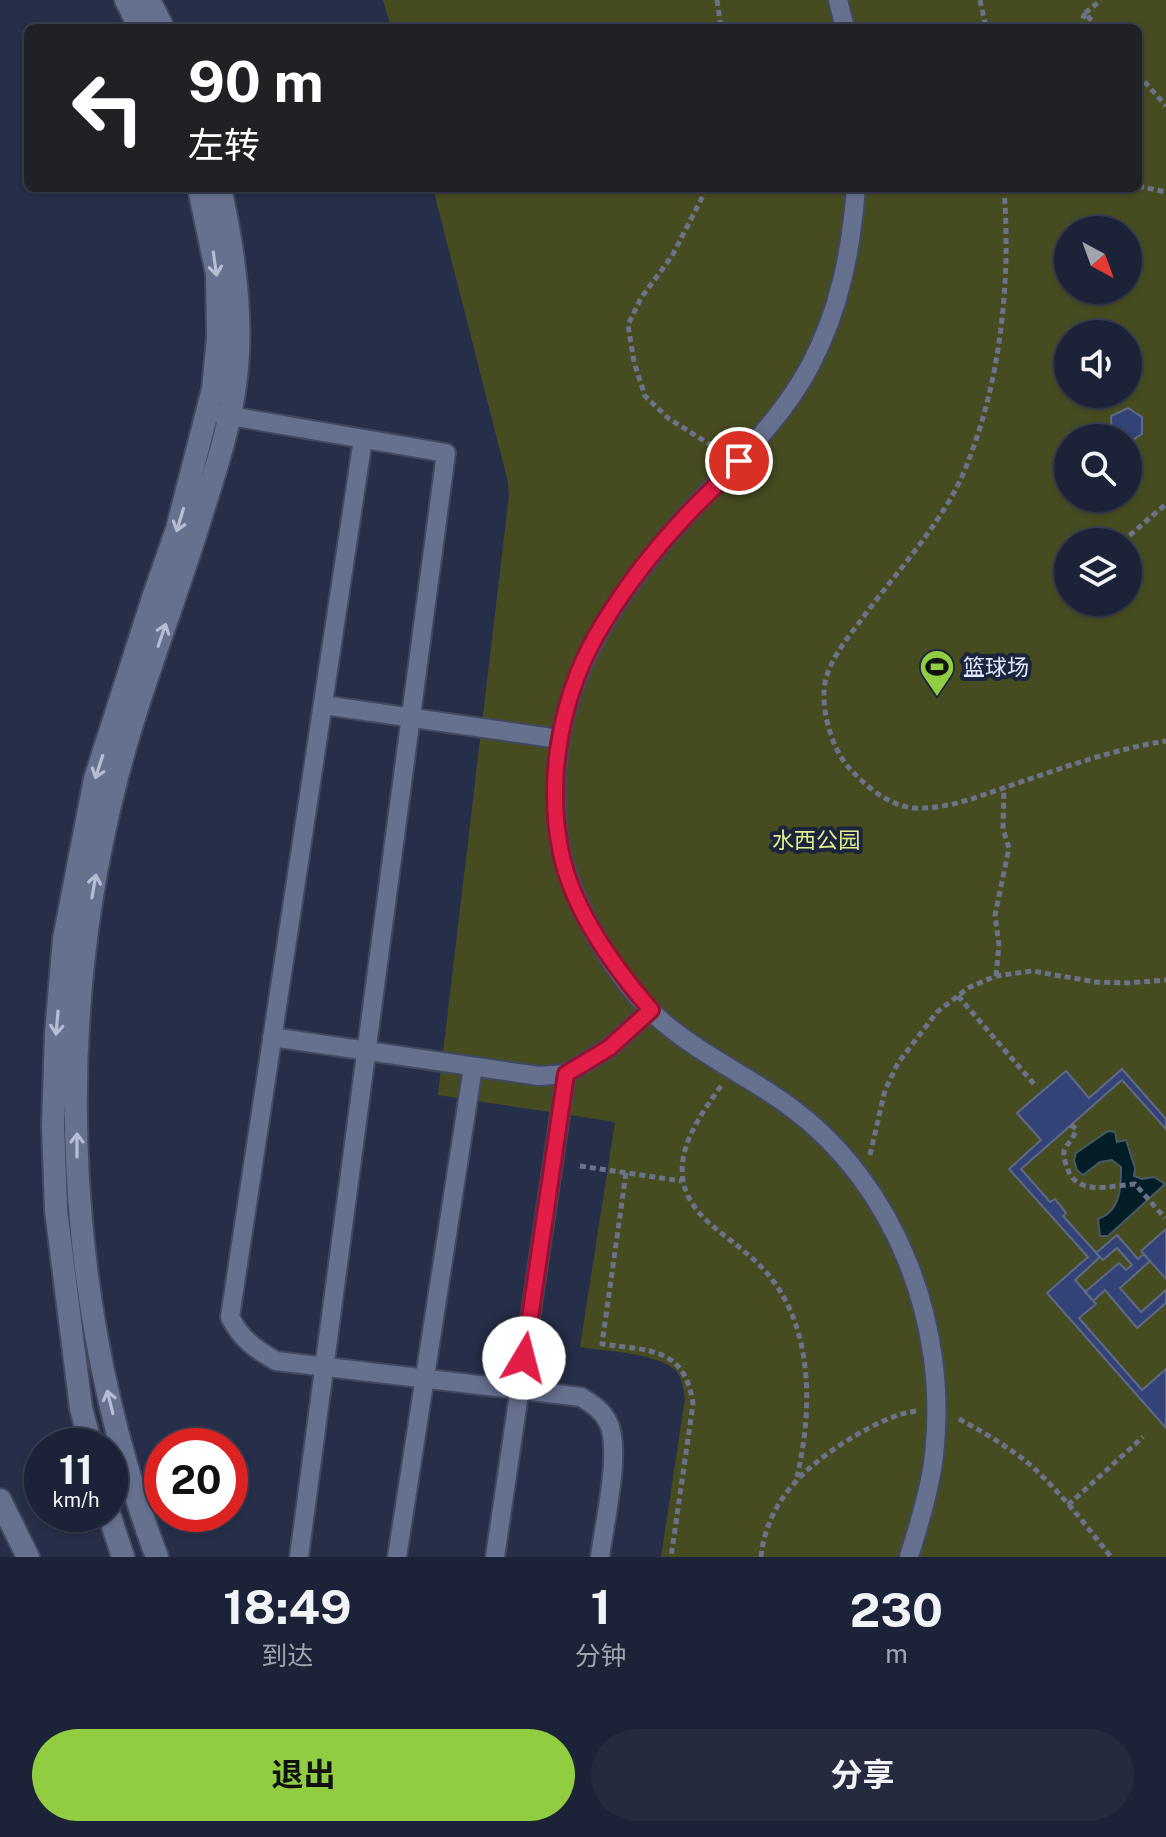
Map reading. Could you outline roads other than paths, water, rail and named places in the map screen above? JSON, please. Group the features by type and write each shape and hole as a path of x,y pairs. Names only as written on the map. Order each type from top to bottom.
{"street":[{"path":"126,0 138,24"},
{"path":"149,0 161,24"},
{"path":"157,1557 131,1484 106,1385 89,1286 77,1172 78,1064 87,927 116,780 218,461 218,414 213,389 218,338 217,274 200,192"},
{"path":"86,1428 81,1408 56,1210 54,1095 64,939 95,779 177,529 218,414 236,375 236,281 221,192"},
{"path":"0,1500 28,1557"},
{"path":"115,1532 123,1557"}],"lane":[{"path":"838,0 844,24"},
{"path":"856,192 851,247 836,310 809,368 779,413 664,541 602,625 573,690 559,739 556,806 561,853 588,921 629,985 672,1030 789,1107 820,1133 858,1174 898,1239 915,1281 933,1359 935,1408 934,1456 909,1557"},
{"path":"218,414 446,453 299,1557"},
{"path":"363,439 230,1317 238,1333 254,1349 276,1361 581,1397 597,1407 609,1423 615,1449 600,1557"},
{"path":"323,705 559,739"},
{"path":"272,1037 539,1076 566,1074 609,1048 651,1010"},
{"path":"397,1557 473,1067"},
{"path":"495,1557 566,1074"}],"water":[{"path":"1108,1131 1115,1132 1117,1142 1126,1140 1135,1168 1134,1176 1142,1179 1154,1177 1165,1184 1108,1236 1100,1236 1098,1219 1115,1204 1120,1190 1121,1167 1112,1160 1100,1162 1083,1175 1077,1170 1074,1160 1076,1153"}],"place":[{"name":"篮球场","path":"937,698"}],"park label":[{"name":"水西公园","path":"816,840"}]}
